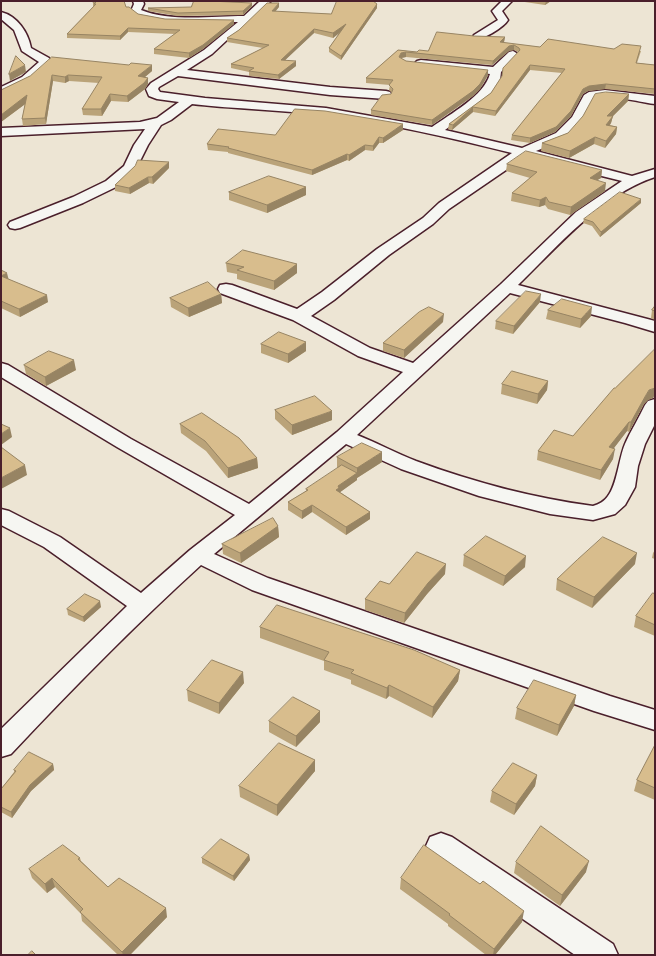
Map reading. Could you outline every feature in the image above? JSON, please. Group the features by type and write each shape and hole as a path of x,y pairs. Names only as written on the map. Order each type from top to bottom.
{"street":[{"path":"138,1 139,4 136,11 145,16 167,18 247,19"},
{"path":"266,1 208,52 155,85 152,90 153,93 188,101 348,115 435,131 633,180"},
{"path":"478,37 502,22 503,20 497,11 507,1"},
{"path":"1,15 11,20 24,39 26,49 34,55 46,60 45,63 26,79 1,91"},
{"path":"435,131 485,94 494,80 496,71 513,54"},
{"path":"414,62 496,71"},
{"path":"177,72 330,91 386,95"},
{"path":"299,316 328,296 383,252 428,221 444,206 523,152 561,136 577,119 588,98 593,95 605,94 655,100"},
{"path":"1,132 140,126 155,124 164,120 188,101"},
{"path":"16,225 78,200 111,184 130,168 141,145 155,124"},
{"path":"1,746 48,697 142,605 198,555 344,436 507,287 580,215 633,180 655,173"},
{"path":"507,287 631,319 655,327"},
{"path":"226,289 299,316 364,352 416,371"},
{"path":"1,369 124,443 250,514"},
{"path":"344,436 408,465 487,491 550,507 593,513 607,509 617,500 624,487 628,466 635,444 655,405"},
{"path":"1,516 52,542 142,605"},
{"path":"198,555 260,584 603,704 655,720"},
{"path":"441,846 602,955"}],"building":[{"path":"124,1 126,7 129,7 138,14 165,19 234,20 203,45 189,53 154,49 180,30 128,28 120,36 67,34 96,4 94,4 96,2 93,2"},
{"path":"194,1 252,3 243,11 178,13 148,8 191,7"},
{"path":"337,1 373,1 377,4 341,56 329,48 346,24 333,33 314,29 281,60 296,61 278,75 249,71 254,68 231,64 269,45 227,38 239,30 267,3 279,3 272,11 331,14"},
{"path":"437,32 474,36 505,37 500,42 540,47 548,39 614,49 622,44 641,46 636,63 655,65 655,89 606,84 589,86 583,89 571,111 556,127 530,138 512,135 565,69 530,65 496,111 473,107 453,125 449,124 491,93 502,76 503,68 520,50 519,48 514,45 509,46 493,61 406,52 401,53 399,57 406,61 488,70 480,84 473,91 432,120 371,110 382,95 391,94 393,89 389,85 393,80 366,78 398,50 417,52 419,50 428,51"},
{"path":"16,56 25,65 9,74"},
{"path":"52,57 129,65 131,63 152,65 138,76 148,78 144,83 127,96 110,94 101,109 82,109 102,77 68,75 65,77 52,75 45,118 22,119 27,95 1,115 1,90 30,76"},
{"path":"606,92 629,94 607,116 613,116 606,125 617,127 606,141 595,137 570,151 542,143 568,133 583,116 595,94"},
{"path":"295,109 325,111 403,124 383,138 379,137 373,146 365,145 349,155 347,154 312,170 228,148 229,147 207,144 218,129 275,135"},
{"path":"526,151 602,170 590,178 606,183 571,207 549,202 546,197 540,200 512,193 537,172 507,164"},
{"path":"138,160 169,162 152,177 148,177 129,188 115,185 135,166"},
{"path":"269,176 306,187 267,205 229,192"},
{"path":"620,192 641,199 601,232 593,222 584,219"},
{"path":"243,250 297,264 274,281 237,270 244,267 226,263"},
{"path":"1,270 7,273 1,276"},
{"path":"1,276 47,295 19,309 1,301"},
{"path":"208,282 221,294 188,308 170,298"},
{"path":"526,291 541,294 514,326 496,321"},
{"path":"562,299 592,307 581,319 548,310"},
{"path":"429,307 444,314 404,350 383,343 419,312"},
{"path":"279,332 306,342 288,354 261,344"},
{"path":"655,349 655,388 649,390 631,422 629,422 609,447 615,449 601,470 538,451 554,430 573,436 614,388"},
{"path":"49,351 74,360 45,377 24,365"},
{"path":"512,371 548,381 538,394 502,384"},
{"path":"315,396 332,411 292,425 275,410"},
{"path":"202,413 239,438 257,458 228,468 205,441 180,424"},
{"path":"1,424 10,428 1,434"},
{"path":"362,443 382,452 357,468 337,457"},
{"path":"1,447 25,465 1,478"},
{"path":"342,465 357,473 338,486 339,488 336,490 370,512 346,527 312,505 302,511 288,502 308,490 306,489"},
{"path":"273,518 278,526 240,553 222,544"},
{"path":"486,536 526,556 505,576 464,555"},
{"path":"603,537 637,553 594,597 557,579 577,560"},
{"path":"417,552 446,564 428,583 405,613 365,599 380,581 389,584"},
{"path":"653,593 655,594 655,625 636,616"},
{"path":"85,594 100,601 83,617 67,609"},
{"path":"277,605 414,650 460,670 433,707 389,685 387,688 351,673 354,670 324,660 329,652 260,627"},
{"path":"212,660 243,672 219,703 187,690"},
{"path":"534,680 576,695 559,725 517,708"},
{"path":"293,697 320,711 296,736 269,721"},
{"path":"279,743 315,760 277,805 239,786"},
{"path":"655,745 655,788 637,780"},
{"path":"29,752 53,764 30,785 11,812 1,807 1,789"},
{"path":"513,763 537,775 516,804 492,791"},
{"path":"541,826 589,861 562,895 516,862"},
{"path":"221,839 249,855 233,876 202,858"},
{"path":"63,845 80,858 78,859 108,887 119,878 166,908 122,952 80,912 83,909 52,878 45,884 29,869"},
{"path":"424,845 480,884 483,881 524,911 494,949 401,878"},
{"path":"32,951 36,955 28,955"}]}
